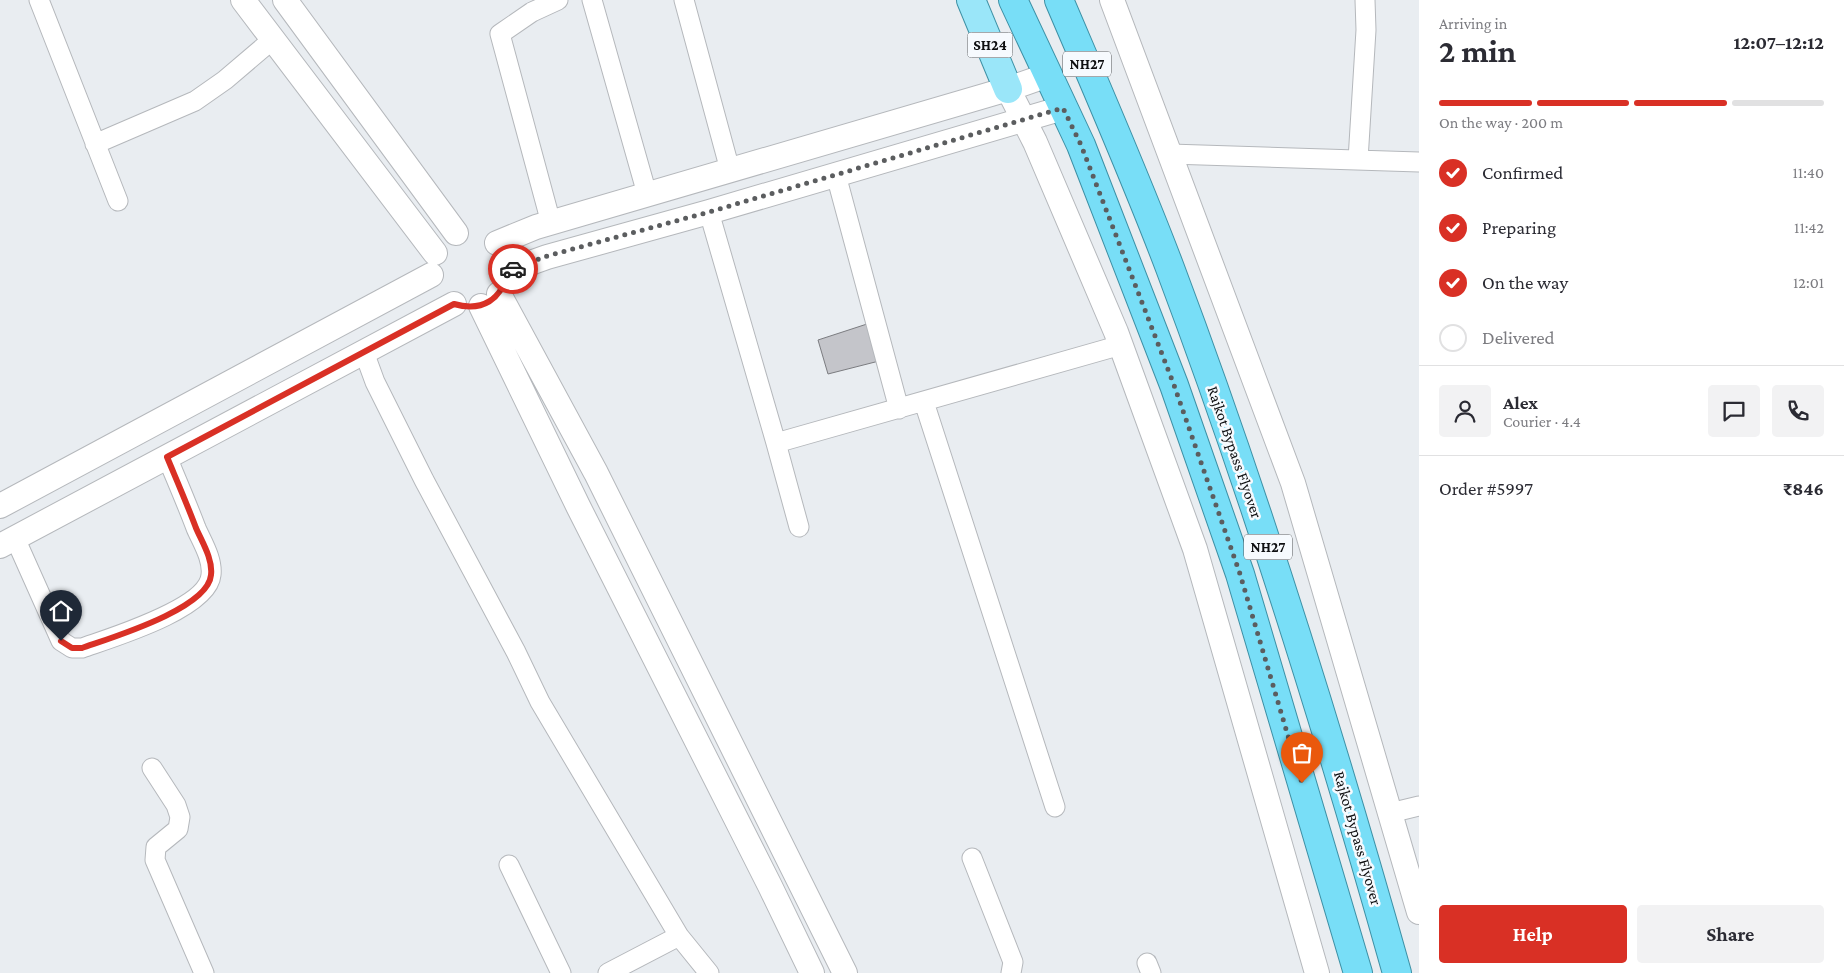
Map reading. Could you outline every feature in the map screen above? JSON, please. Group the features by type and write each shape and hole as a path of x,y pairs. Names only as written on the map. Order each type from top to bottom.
{"highway":[{"name":"NH27","path":"1013,0 1081,145 1174,385 1240,574 1358,973"},
{"name":"Rajkot Bypass Flyover","path":"1059,0 1115,128 1166,259 1249,487 1350,806 1398,973"}],"main road":[{"name":"SH24","path":"971,0 1008,89"}],"street":[{"path":"39,0 118,201"},
{"path":"0,506 433,264 444,241 456,233 471,231 485,234 497,243 505,256 508,271 505,283 490,300 467,308 454,304 439,292 433,264 243,0"},
{"path":"285,0 456,233"},
{"path":"551,222 500,34 532,12 558,0"},
{"path":"592,0 647,194"},
{"path":"684,0 730,170"},
{"path":"1112,0 1293,482 1419,912"},
{"path":"1358,160 1366,30 1365,0"},
{"path":"95,144 195,101 225,80 272,40"},
{"path":"497,243 551,222 1008,89 1048,75"},
{"path":"1008,89 1024,119 1121,345 1195,550 1317,973"},
{"path":"508,271 547,256 709,212 1063,108"},
{"path":"1170,154 1419,162"},
{"path":"836,175 899,409"},
{"path":"709,212 776,443 798,527"},
{"path":"490,300 578,506 766,877 812,973"},
{"path":"490,300 596,473 845,973"},
{"path":"167,457 208,557 212,575 208,586 194,599 157,622 82,648 72,648 61,641 8,542 167,457 454,304"},
{"path":"776,443 1121,345"},
{"path":"364,352 375,382 393,418 540,702 679,936 709,973"},
{"path":"924,402 1055,807"},
{"path":"152,768 176,805 180,817 178,829 156,847 156,860 204,973"},
{"path":"1390,813 1419,806"},
{"path":"972,858 1013,962 1011,973"},
{"path":"509,865 561,973"},
{"path":"608,973 679,936"}],"building":[{"path":"867,324 883,360 828,374 818,340"}],"way so far":[{"path":"513,269 547,256 709,212 1063,108 1081,145 1174,385 1240,574 1302,783"}],"route":[{"path":"61,641 72,648 82,648 157,622 194,599 208,586 212,575 208,557 167,457 454,304 467,308 481,306 499,294 505,283 508,271 513,269"}]}
